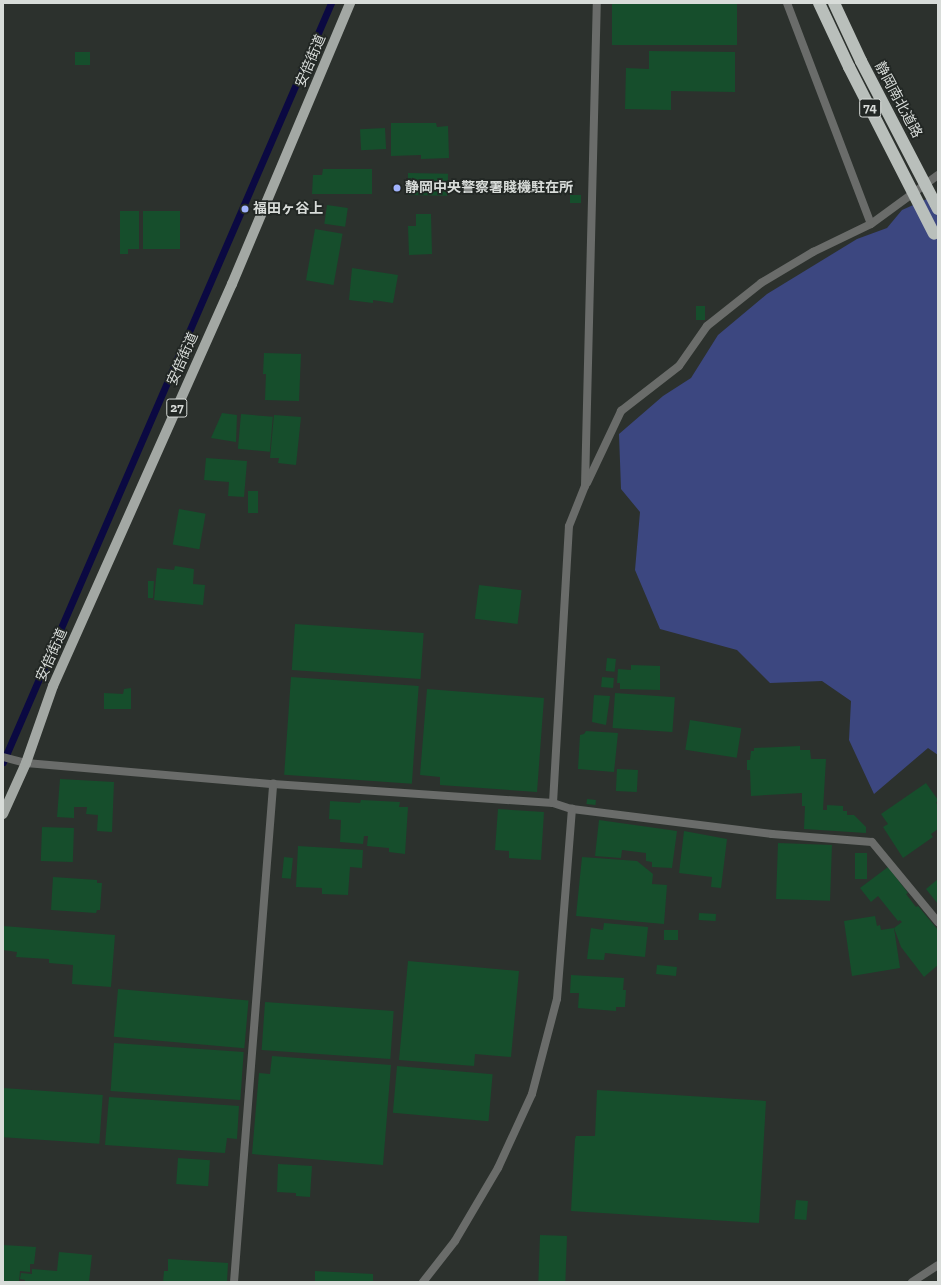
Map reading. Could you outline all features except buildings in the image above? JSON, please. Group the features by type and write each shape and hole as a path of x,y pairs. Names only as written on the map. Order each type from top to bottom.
{"highway":[{"name":"静岡南北道路","path":"819,3 849,67 934,234"},
{"name":"静岡南北道路","path":"834,3 861,61 937,206"}],"main road":[{"name":"安倍街道","path":"3,814 26,763 53,686 232,284 350,3"}],"street":[{"path":"585,486 596,3"},
{"path":"787,3 871,224"},
{"path":"553,803 569,526 585,486 621,411 679,366 707,326 761,283 813,252 871,224 938,174"},
{"path":"3,757 26,763 273,784 553,803 572,809 772,834 872,842 938,922"},
{"path":"234,1282 273,784"},
{"path":"423,1282 455,1241 498,1168 532,1094 557,999 572,809"},
{"path":"912,1282 938,1265"}],"shaded area":[{"path":"938,194 938,755 928,748 874,794 849,740 851,701 822,681 770,683 737,650 660,629 635,570 640,512 621,489 619,434 663,396 691,378 718,335 767,294 857,239 887,228 902,210"}],"waterway":[{"path":"3,762 331,3"}],"place":[{"name":"静岡中央警察署賤機駐在所","path":"397,188"},
{"name":"福田ヶ谷上","path":"245,209"}]}
